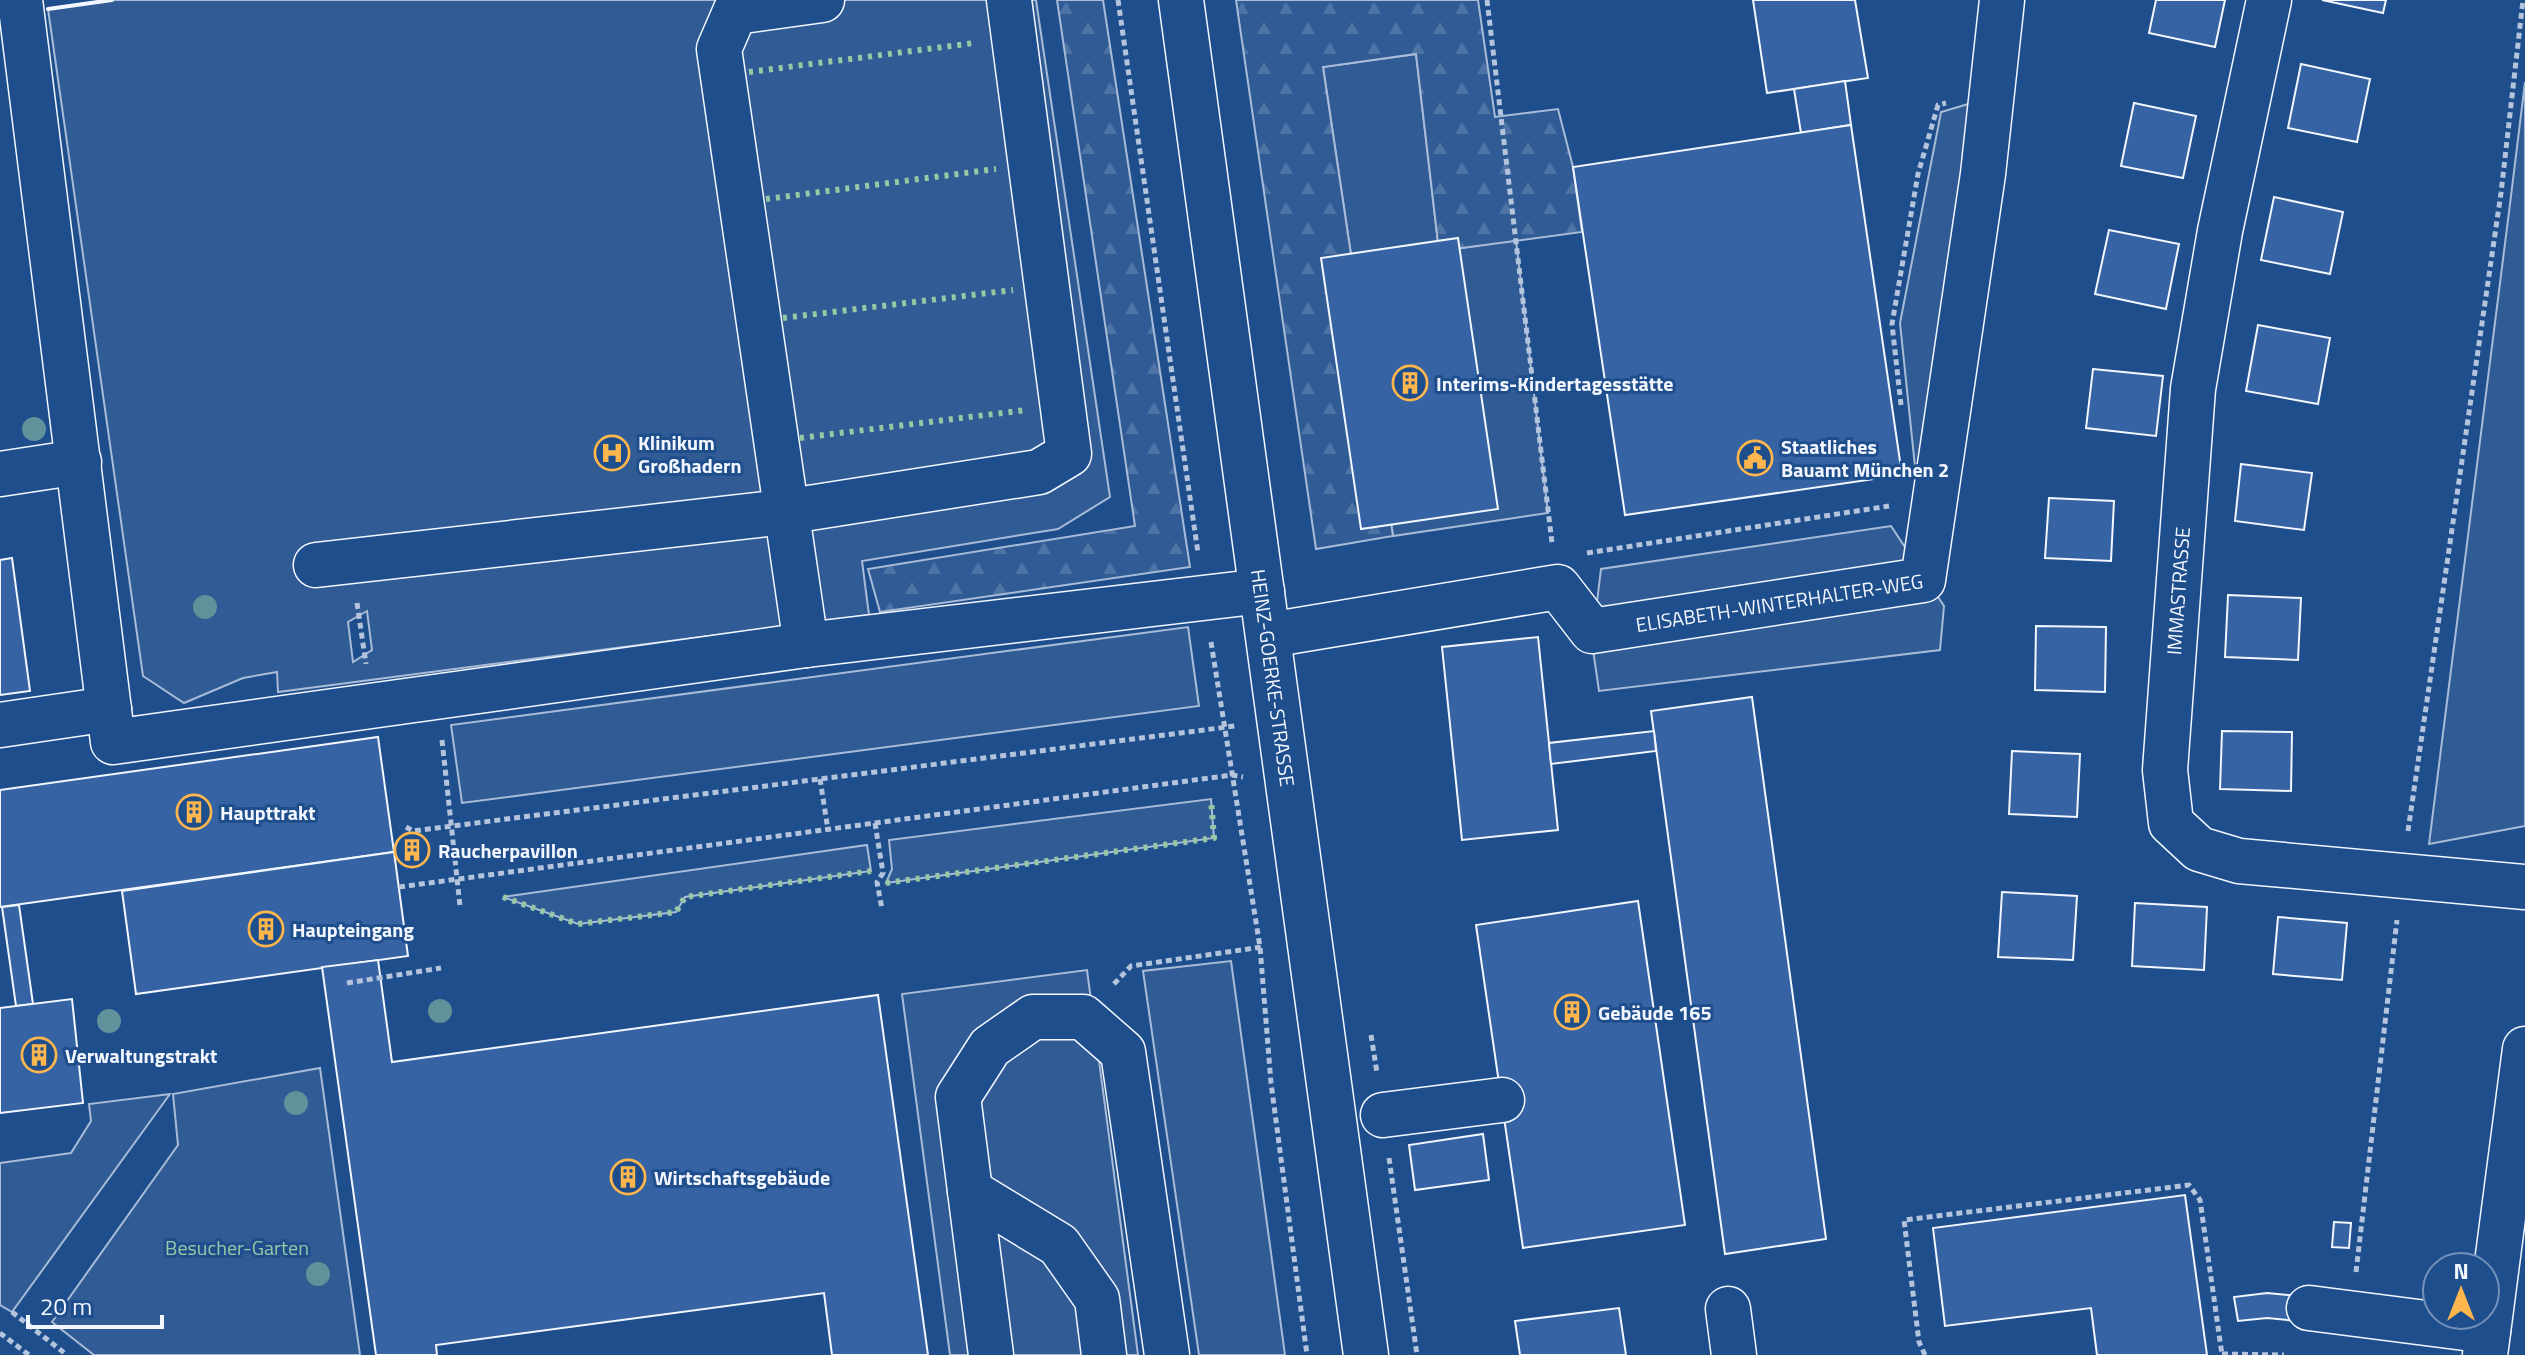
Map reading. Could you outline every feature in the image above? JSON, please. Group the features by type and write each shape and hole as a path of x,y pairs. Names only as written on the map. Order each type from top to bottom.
{"street":[{"path":"20,0 16,88 79,462 113,742 806,645 1262,591"},
{"path":"806,645 784,512 719,49 735,12 822,0"},
{"path":"334,563 784,512 1039,472 1069,454 1009,0"},
{"name":"HEINZ-GOERKE-STRASSE","path":"1181,0 1366,1355"},
{"name":"ELISABETH-WINTERHALTER-WEG","path":"1556,572 1592,631 1923,580 1983,174 2002,0"},
{"name":"IMMASTRASSE","path":"2269,0 2220,231 2193,389 2165,770 2171,823 2199,849 2239,861 2525,887"},
{"path":"0,474 79,462"},
{"path":"1269,635 1556,572"},
{"path":"0,725 109,709"},
{"path":"991,1355 958,1097 990,1047 1033,1017 1083,1017 1123,1052 1167,1355"},
{"path":"2330,1311 2487,1343 2525,1049"},
{"path":"1383,1115 1502,1100"},
{"path":"970,1191 1059,1245 1097,1299 1104,1355"},
{"path":"1728,1309 1734,1355"}],"path":[{"path":"1118,0 1204,598 1260,947 1271,1083 1307,1355"},
{"path":"1487,0 1556,572 1770,527 1894,505"},
{"path":"2330,1311 2402,875 2501,193 2523,0"},
{"path":"1903,418 1892,324 1918,174 1938,105 1950,102"},
{"path":"334,563 371,705"},
{"path":"406,827 413,831 1280,720"},
{"path":"440,726 460,906"},
{"path":"399,887 1232,775 1289,786"},
{"path":"820,779 828,830"},
{"path":"875,823 883,873 877,882 882,909"},
{"path":"1083,1017 1131,966 1271,946"},
{"path":"347,983 441,968"},
{"path":"1925,1355 1919,1342 1904,1220 2189,1185 2200,1200 2222,1355 2284,1355"},
{"path":"12,1312 67,1355"},
{"path":"0,1333 29,1355"}],"shaded area":[{"path":"112,0 1036,0 1110,497 1058,529 862,561 869,615 278,692 277,672 243,678 184,703 143,676 48,9","holes":["367,611 372,650 353,662 348,622"]},
{"path":"1416,54 1439,251 1516,240 1548,513 1393,536 1323,67"},
{"path":"2525,82 2525,826 2429,844 2511,196"},
{"path":"1982,100 1935,478 1916,476 1900,323 1941,112"},
{"path":"1891,526 1944,606 1940,650 1599,691 1592,643 1601,569"},
{"path":"1188,627 1199,706 462,803 451,725"},
{"path":"1211,799 1214,838 886,883 892,869 889,840"},
{"path":"867,845 871,871 685,897 676,912 578,924 503,897"},
{"path":"1231,961 1285,1355 1199,1355 1143,971"},
{"path":"1087,970 1138,1355 950,1355 902,994"},
{"name":"Besucher-Garten","path":"320,1068 360,1355 94,1355 52,1322 178,1145 173,1094"},
{"path":"170,1094 12,1312 0,1305 0,1163 71,1153 91,1121 89,1104"}],"green space":[{"path":"1057,0 1103,0 1190,567 880,612 868,569 1135,526"},
{"path":"1236,0 1478,0 1495,117 1558,109 1573,167 1582,232 1439,251 1416,54 1323,67 1393,536 1316,549"}],"building":[{"path":"1753,0 1855,0 1868,78 1767,93"},
{"path":"2156,0 2225,0 2215,47 2149,33"},
{"path":"2322,0 2386,0 2383,13"},
{"path":"2301,64 2370,79 2357,142 2288,128"},
{"path":"1845,81 1851,125 1801,133 1794,89"},
{"path":"2134,103 2196,116 2183,178 2121,166"},
{"path":"1851,125 1902,475 1625,515 1573,167"},
{"path":"2274,197 2343,212 2330,274 2261,260"},
{"path":"2109,230 2179,244 2166,309 2095,294"},
{"name":"Interims-Kindertagesstätte","path":"1458,238 1498,509 1361,529 1321,258"},
{"path":"2258,325 2330,338 2318,404 2246,391"},
{"path":"2093,369 2163,376 2156,436 2086,428"},
{"path":"2241,464 2312,473 2304,530 2235,521"},
{"path":"2049,498 2114,501 2111,561 2045,558"},
{"path":"12,558 30,691 0,695 0,560"},
{"path":"2228,595 2301,598 2298,660 2225,657"},
{"path":"2036,626 2106,627 2105,692 2035,690"},
{"path":"1538,637 1558,830 1462,840 1442,647"},
{"path":"1752,697 1826,1239 1725,1254 1651,711"},
{"path":"1654,731 1656,751 1551,764 1549,743"},
{"path":"2222,731 2292,732 2291,791 2220,789"},
{"name":"Haupttrakt","path":"378,737 394,852 0,907 0,790"},
{"path":"2012,751 2080,754 2077,817 2009,814"},
{"name":"Raucherpavillon","path":"412,836 422,840 426,850 422,860 412,864 402,860 398,850 402,840"},
{"name":"Haupteingang","path":"394,852 408,956 136,994 122,891"},
{"path":"2002,892 2077,896 2073,960 1998,957"},
{"name":"Gebäude 165","path":"1638,901 1685,1225 1523,1248 1476,925"},
{"path":"2135,903 2207,907 2204,970 2132,966"},
{"path":"19,905 33,1004 16,1006 2,907"},
{"path":"2278,917 2347,923 2342,980 2273,974"},
{"name":"Wirtschaftsgebäude","path":"378,960 392,1062 878,995 928,1355 832,1355 824,1293 436,1345 437,1355 376,1355 322,967"},
{"name":"Verwaltungstrakt","path":"72,999 83,1103 0,1113 0,1008"},
{"path":"1483,1134 1489,1180 1415,1190 1409,1145"},
{"path":"2185,1195 2207,1355 2097,1355 2091,1308 1945,1326 1933,1228"},
{"path":"2334,1222 2351,1223 2349,1248 2332,1247"},
{"path":"2267,1293 2311,1297 2307,1322 2267,1318 2238,1321 2234,1297"},
{"path":"1619,1308 1626,1355 1520,1355 1515,1321"}],"hedge":[{"path":"749,72 974,43"},
{"path":"766,199 996,169"},
{"path":"783,318 1013,290"},
{"path":"800,438 1026,410"},
{"path":"886,883 1214,838 1211,799"},
{"path":"503,897 578,924 676,912 685,897 871,871"}],"wall":[{"path":"48,9 112,0"}],"place":[{"name":"Interims-Kindertagesstätte","path":"1410,383"},
{"name":"Klinikum Großhadern","path":"612,453"},
{"name":"Staatliches Bauamt München 2","path":"1755,458"},
{"name":"Haupttrakt","path":"194,812"},
{"name":"Raucherpavillon","path":"412,850"},
{"name":"Haupteingang","path":"266,929"},
{"name":"Gebäude 165","path":"1572,1012"},
{"name":"Verwaltungstrakt","path":"39,1055"},
{"name":"Wirtschaftsgebäude","path":"628,1177"}]}
